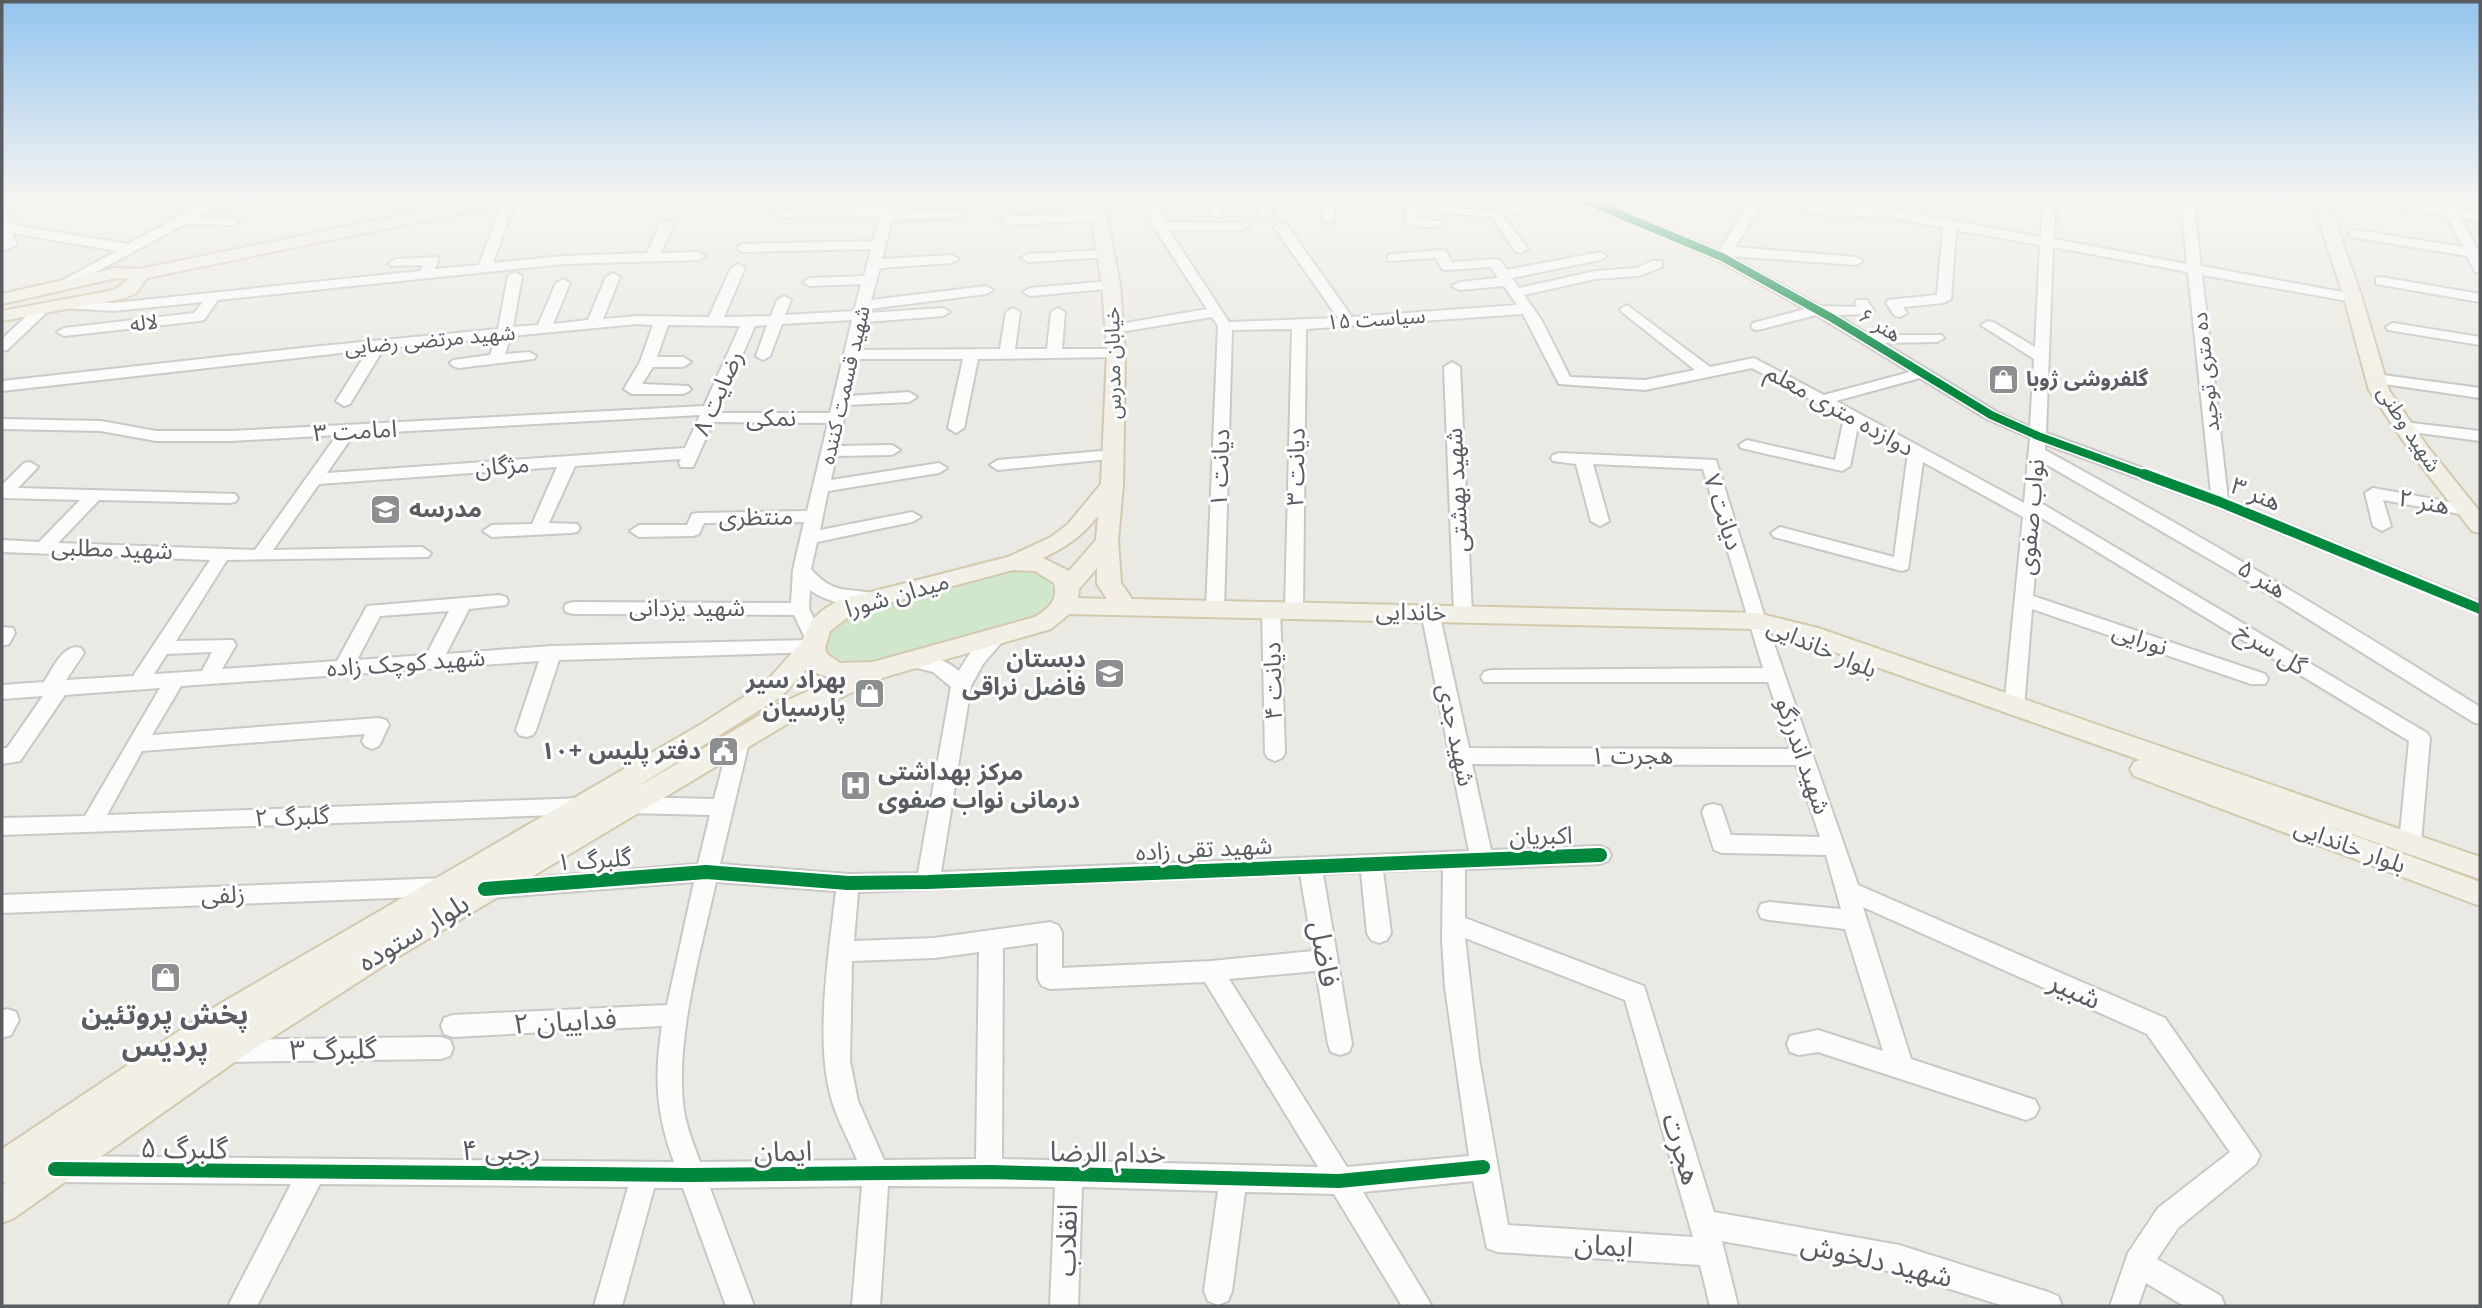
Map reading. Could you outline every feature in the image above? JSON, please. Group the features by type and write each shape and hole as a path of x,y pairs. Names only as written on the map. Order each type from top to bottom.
{"main road":[{"path":"2,316 68,306 133,279 195,261"},
{"name":"خیابان مدرس","path":"1107,261 1116,353 1112,485 1107,541 1109,584 1125,607"},
{"name":"شهید وطنی","path":"2341,261 2379,390 2403,426 2480,526"},
{"path":"6,296 116,273 133,279"},
{"path":"1013,563 1059,542 1076,529 1112,485"},
{"path":"812,641 815,656 830,668 856,673 880,669 1043,623 1066,597 1107,541"},
{"name":"میدان شورا","path":"812,641 817,627 835,611 1013,563 1044,566 1063,578 1066,597"},
{"name":"خاندایی","path":"1066,597 1125,607 1757,621"},
{"name":"بلوار خاندایی","path":"1757,621 1809,634 2014,708 2480,868"},
{"name":"بلوار خاندایی","path":"1757,621 1805,644 2480,894"},
{"name":"بلوار ستوده","path":"2,1168 229,1014 712,730 773,690 812,641"},
{"name":"بلوار ستوده","path":"2,1206 225,1051 332,981 740,738 788,711 880,669"}],"street":[{"path":"70,282 109,261"},
{"path":"132,261 133,279"},
{"path":"396,264 423,261"},
{"path":"425,274 431,261"},
{"path":"484,269 487,261"},
{"path":"68,306 114,307 555,261"},
{"name":"شهید قسمت کننده","path":"800,609 802,570 813,516 875,261"},
{"path":"874,264 920,261"},
{"path":"1183,261 1221,319"},
{"path":"1305,261 1347,320"},
{"path":"1444,261 1447,267 1507,278 1639,272 1657,264"},
{"path":"1460,286 1582,261"},
{"name":"هنر ۶","path":"1737,261 2037,444"},
{"path":"1900,313 1893,303 1951,303 1950,261"},
{"name":"نواب صفوی","path":"2014,708 2037,444 2046,261"},
{"path":"2151,261 2353,298"},
{"name":"ده متری توحید","path":"2194,261 2220,502"},
{"path":"714,323 738,268"},
{"path":"495,359 505,333 515,276"},
{"path":"593,325 613,277"},
{"name":"دوازده متری معلم","path":"1507,278 1527,309 1564,381 1645,385 1754,363 1916,452 2031,510"},
{"path":"810,282 870,280"},
{"path":"2381,281 2480,298"},
{"path":"544,329 564,283"},
{"path":"1030,292 1111,285"},
{"path":"861,313 986,290"},
{"name":"لاله","path":"64,332 199,317 214,296"},
{"path":"763,356 779,320 784,300"},
{"path":"1758,326 1818,310 1867,311 1862,303"},
{"name":"سیاست ۱۵","path":"1114,329 1221,319 1299,325 1527,309"},
{"path":"1627,309 1707,372"},
{"path":"2,347 40,311"},
{"name":"شهید مرتضی رضایی","path":"2,386 637,320 714,323 861,313 943,312"},
{"path":"1007,353 1013,312"},
{"path":"1054,353 1058,312"},
{"name":"دیانت ۱","path":"1215,609 1221,319"},
{"name":"رضایت ۸","path":"689,459 749,322"},
{"path":"661,323 648,362 632,389 683,389"},
{"name":"دیانت ۳","path":"1282,609 1299,325"},
{"path":"1989,325 2043,358"},
{"path":"2393,327 2480,341"},
{"path":"1866,339 1937,338"},
{"path":"344,401 379,345"},
{"path":"851,355 1116,353"},
{"path":"956,428 971,354"},
{"path":"458,363 529,356"},
{"path":"648,362 683,362"},
{"name":"شهید بهشتی","path":"1452,367 1463,613"},
{"path":"1822,400 1923,373"},
{"path":"2376,379 2480,393"},
{"path":"839,410 909,397"},
{"name":"نمکی","path":"710,410 714,418 839,410"},
{"name":"امامت ۳","path":"2,424 101,426 156,436 347,432 710,410"},
{"path":"1747,445 1842,466 1852,417"},
{"path":"2403,426 2480,436"},
{"path":"260,556 347,432"},
{"name":"هنر ۳","path":"2037,444 2328,538 2455,598"},
{"name":"هنر ۵","path":"2037,444 2263,580 2480,717"},
{"path":"829,451 892,450"},
{"path":"1780,533 1902,565 1916,452"},
{"path":"998,465 1113,456"},
{"name":"دیانت ۷","path":"1559,458 1710,464 1757,621"},
{"name":"مژگان","path":"312,480 568,462 689,459"},
{"path":"1583,459 1600,521"},
{"path":"538,529 568,462"},
{"path":"30,467 3,493 229,498"},
{"path":"821,488 939,468"},
{"name":"هنر ۲","path":"2382,526 2373,493 2466,510"},
{"path":"44,547 95,495"},
{"name":"گل سرخ","path":"2031,510 2420,738 2410,843"},
{"name":"منتظری","path":"639,531 693,530 698,518 813,516"},
{"path":"809,538 912,517"},
{"path":"492,531 571,528"},
{"name":"شهید مطلبی","path":"6,550 44,547 260,556 422,553"},
{"path":"139,682 223,553"},
{"path":"802,570 814,585 827,595 872,599"},
{"path":"2455,598 2480,598"},
{"path":"2455,598 2480,609"},
{"name":"نورایی","path":"2023,599 2258,678"},
{"path":"343,668 374,610 499,601"},
{"path":"433,661 462,604"},
{"name":"شهید یزدانی","path":"573,608 800,609"},
{"path":"800,609 812,641"},
{"name":"دیانت ۴","path":"1275,753 1282,609"},
{"name":"شهید جدی","path":"1430,612 1482,858"},
{"name":"شهید اندرزگو","path":"1757,621 1849,891 1854,920 1901,1068"},
{"path":"2,633 6,633 2,639"},
{"path":"928,882 961,686 975,660 998,636"},
{"name":"شهید کوچک زاده","path":"2,692 551,653 812,641"},
{"path":"160,648 226,645 208,678"},
{"path":"7,756 56,687 74,653"},
{"path":"526,730 551,653"},
{"path":"913,660 926,661 946,670 961,686"},
{"path":"1491,677 1775,675"},
{"path":"91,824 175,680"},
{"path":"136,744 379,725 372,741"},
{"path":"740,738 706,872 676,1015 668,1083 669,1107 690,1175 740,1306"},
{"name":"هجرت ۱","path":"1461,756 1802,757"},
{"path":"628,804 723,807"},
{"name":"گلبرگ ۲","path":"2,827 583,806"},
{"path":"1713,812 1723,844 1834,846"},
{"name":"اکبریان","path":"1482,858 1600,855"},
{"name":"شهید تقی زاده","path":"848,883 928,882 1482,858"},
{"path":"1454,859 1454,947 1483,1167"},
{"path":"1371,863 1379,933"},
{"name":"فاضل","path":"1310,865 1340,1044"},
{"name":"گلبرگ ۱","path":"485,889 706,872 848,883"},
{"path":"848,883 841,951 837,1062 845,1101 876,1173 866,1306"},
{"name":"زلفی","path":"2,904 444,887"},
{"name":"شبیر","path":"1849,891 2156,1026 2246,1155 2168,1218 2138,1263"},
{"path":"1769,911 1854,920"},
{"name":"هجرت","path":"1455,924 1635,993 1712,1252 1724,1306"},
{"path":"841,951 934,948 1050,932 1050,979 1211,971 1326,960"},
{"path":"989,1172 991,940"},
{"path":"1211,971 1418,1306"},
{"name":"فداییان ۲","path":"447,1037 676,1015"},
{"name":"گلبرگ ۳","path":"225,1051 447,1037"},
{"path":"1799,1044 1818,1041 2026,1108"},
{"name":"خدام الرضا","path":"876,1173 989,1172 1339,1181 1483,1167"},
{"name":"ایمان","path":"1483,1167 1497,1238 1712,1252"},
{"name":"گلبرگ ۵","path":"55,1169 312,1172"},
{"path":"242,1306 312,1172"},
{"name":"رجبی ۴","path":"312,1172 690,1175"},
{"path":"608,1306 646,1173"},
{"name":"ایمان","path":"690,1175 876,1173"},
{"name":"انقلاب","path":"1064,1306 1069,1174"},
{"path":"1218,1291 1233,1178"},
{"name":"شهید دلخوش","path":"1704,1224 1899,1259 2048,1306"},
{"path":"2124,1306 2138,1263 2211,1306"}],"green space":[{"path":"1020,570 1041,576 1052,587 1052,601 1036,616 866,662 843,660 824,648 832,627 851,615"}],"cycle path":[{"path":"1729,261 1832,318 1991,415 2038,436 2220,502 2480,609"},
{"path":"485,889 706,872 848,883 928,882 1600,855"},
{"path":"55,1169 690,1175 989,1172 1339,1181 1483,1167"}],"place":[{"name":"گلفروشی ژوبا","path":"2003,379"},
{"name":"مدرسه","path":"386,509"},
{"name":"دبستان فاضل نراقی","path":"1109,673"},
{"name":"بهراد سیر پارسیان","path":"869,694"},
{"name":"دفتر پلیس +۱۰","path":"724,751"},
{"name":"مرکز بهداشتی درمانی نواب صفوی","path":"855,786"},
{"name":"پخش پروتئین پردیس","path":"165,977"}]}
